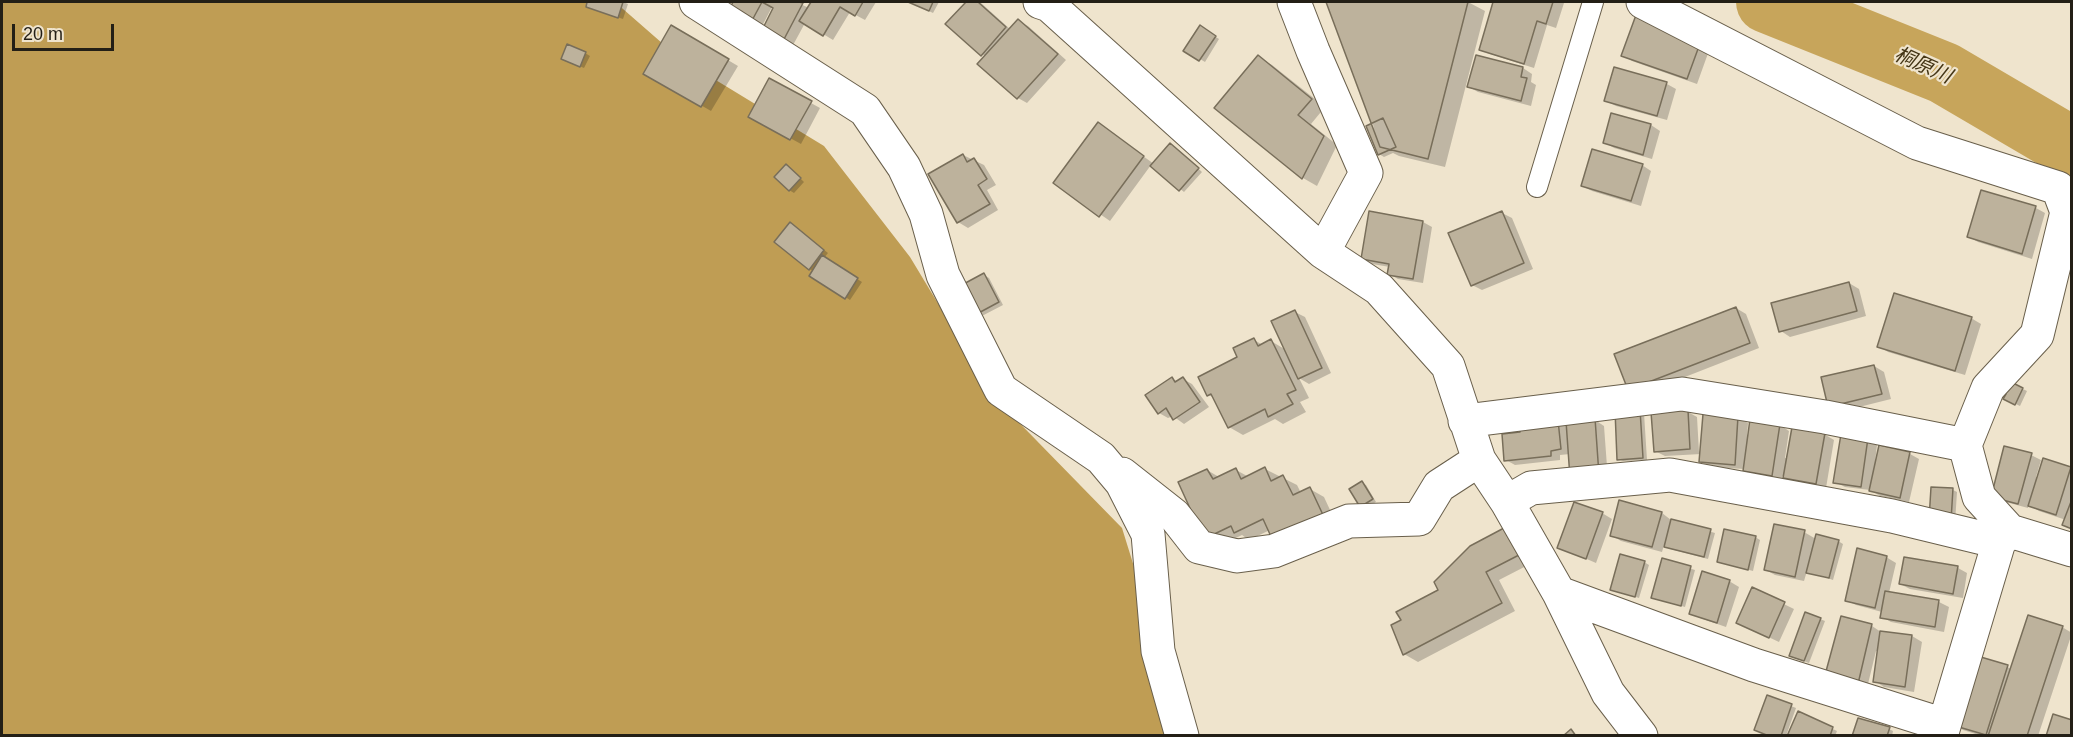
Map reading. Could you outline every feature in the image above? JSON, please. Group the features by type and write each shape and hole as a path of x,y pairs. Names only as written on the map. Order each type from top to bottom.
{"street":[{"path":"696,2 865,110 903,166 926,214 943,274 1001,390 1101,458 1174,515 1198,547 1237,556 1274,551 1349,521 1419,519 1439,486 1479,460"},
{"path":"1040,2 1049,5 1323,252 1379,289 1448,366 1479,460 1507,502 1559,593 1608,693 1641,735"},
{"path":"1294,2 1366,173 1323,252"},
{"path":"1643,2 1917,143 2065,177 2067,212 2037,335 1988,388 1965,445 1980,497 2005,537"},
{"path":"1465,421 1682,394 1825,417 1965,445"},
{"path":"1101,458 1122,483 1148,534 1158,651 1182,735"},
{"path":"1507,502 1531,488 1670,475 2072,550"},
{"path":"1559,593 1754,665 1942,730 2005,537"}],"lane":[{"path":"1537,187 1593,2"}],"shaded area":[{"path":"2,2 615,2 678,57 824,146 910,257 995,398 1122,528 1166,670 1168,735 2,735"}],"building":[{"path":"587,2 623,2 618,18 586,7"},
{"path":"733,2 762,2 749,26 727,14"},
{"path":"762,2 803,3 782,43 761,32 773,8"},
{"path":"811,2 863,2 855,16 840,7 823,36 799,21"},
{"path":"908,2 933,2 929,11"},
{"path":"966,2 978,2 1006,27 981,56 945,24"},
{"path":"1326,2 1468,2 1428,159 1380,147"},
{"path":"1493,2 1553,2 1546,24 1537,21 1524,64 1479,50"},
{"path":"1636,15 1702,38 1687,79 1621,56"},
{"path":"1018,19 1058,54 1017,99 977,64"},
{"path":"671,25 729,59 701,107 643,74"},
{"path":"1200,25 1216,36 1199,61 1183,51"},
{"path":"567,44 586,52 580,67 561,59"},
{"path":"1258,55 1312,99 1298,115 1324,136 1302,179 1214,108"},
{"path":"1476,55 1523,67 1521,77 1527,78 1521,101 1467,87"},
{"path":"1614,67 1667,82 1657,116 1604,101"},
{"path":"769,78 812,101 790,140 748,117"},
{"path":"1611,113 1651,124 1643,155 1603,143"},
{"path":"1383,118 1396,147 1378,155 1366,126"},
{"path":"1098,122 1144,156 1099,217 1053,183"},
{"path":"1170,143 1199,168 1179,191 1150,166"},
{"path":"1592,149 1643,164 1631,201 1581,186"},
{"path":"963,154 967,162 974,158 987,179 978,185 990,204 957,223 928,174"},
{"path":"786,164 801,178 789,191 774,177"},
{"path":"1981,190 2036,206 2022,254 1967,237"},
{"path":"1369,211 1423,221 1413,279 1387,275 1389,264 1361,259"},
{"path":"1502,211 1524,263 1471,286 1448,233"},
{"path":"790,222 824,250 809,270 774,242"},
{"path":"822,255 858,278 845,299 809,276"},
{"path":"984,273 999,302 973,316 958,287"},
{"path":"1849,282 1857,311 1779,332 1771,303"},
{"path":"1894,293 1972,317 1955,371 1877,347"},
{"path":"1736,307 1750,343 1628,390 1614,354"},
{"path":"1295,310 1322,368 1298,379 1271,321"},
{"path":"1254,338 1258,346 1271,339 1296,390 1287,394 1293,404 1268,417 1265,409 1228,428 1211,394 1207,396 1198,377 1237,357 1233,348"},
{"path":"1874,365 1882,394 1828,407 1821,377"},
{"path":"1172,377 1175,382 1183,377 1200,402 1173,420 1166,408 1158,414 1145,395"},
{"path":"2007,380 2023,388 2015,405 2003,399 2006,394 2001,393"},
{"path":"1640,409 1643,458 1617,460 1615,410"},
{"path":"1688,410 1690,449 1654,452 1651,412"},
{"path":"1703,414 1738,416 1735,465 1699,462"},
{"path":"1595,418 1599,475 1570,478 1566,421"},
{"path":"1750,419 1780,424 1772,476 1743,471"},
{"path":"1558,420 1561,449 1551,451 1551,456 1504,461 1502,434 1520,432 1520,427"},
{"path":"1792,427 1825,433 1816,484 1783,478"},
{"path":"1841,434 1868,438 1861,487 1833,483"},
{"path":"1879,445 1910,452 1900,498 1869,491"},
{"path":"2004,446 2032,453 2018,504 1991,497"},
{"path":"2043,458 2071,467 2056,515 2028,506"},
{"path":"1265,467 1271,481 1283,475 1293,495 1310,487 1324,517 1273,541 1263,519 1234,533 1231,526 1204,539 1178,482 1207,469 1213,479 1236,468 1241,479"},
{"path":"1362,481 1373,499 1360,507 1349,489"},
{"path":"1931,487 1953,488 1951,521 1929,520"},
{"path":"2072,499 2072,529 2062,525"},
{"path":"1619,500 1662,512 1652,547 1610,536"},
{"path":"1574,502 1603,512 1586,559 1557,548"},
{"path":"1671,519 1711,529 1704,557 1664,547"},
{"path":"1774,524 1805,530 1795,577 1764,570"},
{"path":"1504,528 1519,555 1486,572 1502,603 1403,655 1391,625 1401,620 1396,612 1438,590 1434,582 1470,546"},
{"path":"1724,529 1756,536 1748,570 1717,562"},
{"path":"1816,534 1839,540 1829,578 1806,573"},
{"path":"1857,548 1887,556 1875,608 1845,601"},
{"path":"1620,554 1645,561 1635,597 1610,590"},
{"path":"1904,557 1958,566 1953,594 1899,584"},
{"path":"1662,558 1691,566 1681,606 1651,598"},
{"path":"1702,571 1730,580 1717,623 1689,614"},
{"path":"1752,587 1785,602 1769,638 1736,623"},
{"path":"1885,591 1939,600 1935,627 1880,618"},
{"path":"1805,612 1821,618 1804,661 1789,656"},
{"path":"2028,615 2063,626 2027,736 1988,736"},
{"path":"1841,616 1872,624 1858,684 1825,675"},
{"path":"1880,631 1912,635 1905,687 1873,682"},
{"path":"1974,655 2008,665 1986,735 1952,725"},
{"path":"1767,695 1792,704 1781,736 1769,736 1754,730"},
{"path":"1798,711 1833,727 1830,736 1787,736"},
{"path":"2053,714 2072,720 2072,736 2046,736"},
{"path":"1858,718 1890,727 1887,736 1852,736"},
{"path":"1571,729 1576,736 1563,736"}],"waterway":[{"name":"桐原川","path":"1767,2 1944,73 2072,148"}]}
